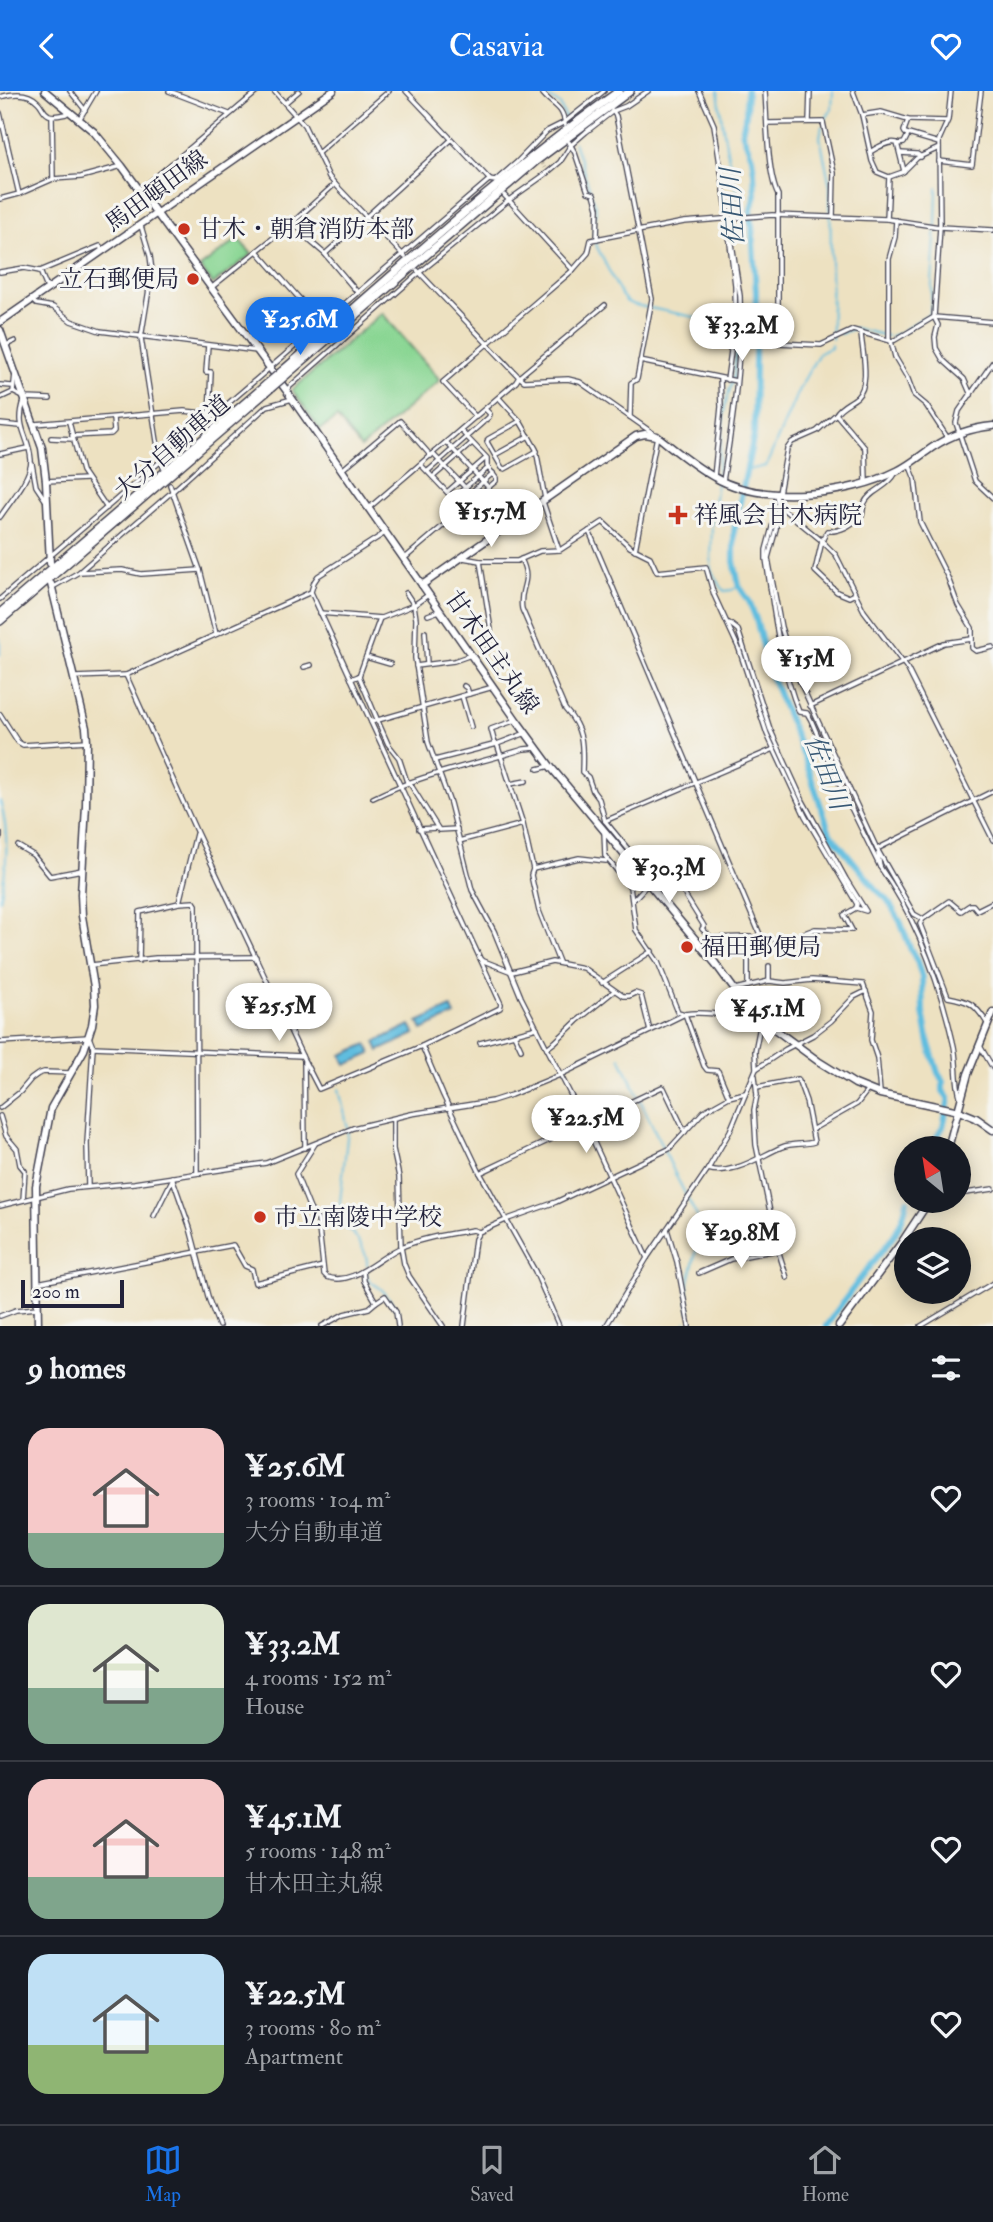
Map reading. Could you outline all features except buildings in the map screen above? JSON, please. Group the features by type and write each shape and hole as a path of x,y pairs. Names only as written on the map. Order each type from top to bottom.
{"highway":[{"name":"大分自動車道","path":"283,374 500,184 562,133 620,91"},
{"name":"大分自動車道","path":"1,618 283,374 528,168 630,91"}],"main road":[{"name":"甘木田主丸線","path":"45,91 80,118 122,166 286,390 493,687 512,708 516,720 715,964 750,1011 838,1075 880,1094 957,1111 976,1118 993,1130"},
{"name":"馬田頓田線","path":"0,323 333,91"},
{"path":"0,330 42,448 49,560"},
{"path":"422,585 636,436 657,436 714,477 777,495 822,492 866,482 895,472 960,433 993,426"},
{"path":"38,1326 35,1198 51,1108 84,1050 95,1005 82,916 86,728 51,586"},
{"path":"951,1136 957,1111 993,1012"},
{"path":"839,1326 921,1213"}],"street":[{"path":"70,91 85,110"},
{"path":"80,118 96,91"},
{"path":"169,91 230,114"},
{"path":"140,190 258,91"},
{"path":"274,91 304,125 329,177 404,255"},
{"path":"285,103 299,91"},
{"path":"318,153 389,91"},
{"path":"406,91 494,184"},
{"path":"541,91 558,106 566,122"},
{"path":"286,390 349,337 418,272 560,162 572,143 612,110 626,106 649,91"},
{"path":"699,91 714,125 740,296 739,351 731,381"},
{"path":"765,91 774,188 778,195 774,215 778,343 821,345 853,330 890,340 902,338 934,317 993,322"},
{"path":"809,122 810,91"},
{"path":"853,91 877,172 889,177 904,171 939,146"},
{"path":"951,91 947,121 940,135 939,146 940,227 934,317 938,329 935,337 936,348 943,360 964,379 971,395"},
{"path":"939,161 972,165 981,91"},
{"path":"0,97 18,93 28,96 52,116 69,111"},
{"path":"489,180 495,181 547,131 566,122 606,93"},
{"path":"612,110 616,116 653,299 636,379 631,383 630,417"},
{"path":"862,115 881,111 908,120 947,121"},
{"path":"0,113 19,194"},
{"path":"52,116 53,179"},
{"path":"908,120 904,131 908,135 939,146"},
{"path":"767,123 823,122 834,173 833,217"},
{"path":"870,152 892,142 904,143 908,135"},
{"path":"326,254 451,140"},
{"path":"476,417 443,382 573,270 588,253 595,239 597,208 572,143"},
{"path":"898,144 904,171"},
{"path":"900,153 917,154 920,157"},
{"path":"0,199 53,179 81,177 122,166"},
{"path":"545,168 547,173"},
{"path":"887,219 889,177"},
{"path":"0,599 49,560 212,414 333,317 489,180"},
{"path":"211,288 293,222 335,184"},
{"path":"505,195 573,270"},
{"path":"595,239 684,222 774,215 887,219 940,227 993,230"},
{"path":"725,482 735,408 731,352 735,285 728,218"},
{"path":"897,220 889,259 890,340 895,357 914,395 926,405 948,439"},
{"path":"293,222 326,254 358,293"},
{"path":"141,226 152,271 141,338 163,467"},
{"path":"0,272 24,268 40,271 100,246 104,252"},
{"path":"730,248 735,255"},
{"path":"257,251 306,306 305,314 316,328"},
{"path":"40,271 48,289"},
{"path":"418,272 524,381 576,380 657,436 635,550"},
{"path":"32,300 42,306 53,307 71,321 100,331 257,351"},
{"path":"368,509 605,305"},
{"path":"344,333 349,337"},
{"path":"861,333 866,379 860,394 840,408 817,431 790,443 787,449 777,495 776,529 768,558 781,627 808,704 877,849 915,914 923,919"},
{"path":"0,354 15,341"},
{"path":"732,342 739,351"},
{"path":"208,345 206,372 211,372 212,414"},
{"path":"640,361 731,381"},
{"path":"993,362 959,411 956,422 975,481 993,498"},
{"path":"13,392 16,372"},
{"path":"714,477 722,407 720,378"},
{"path":"0,385 12,386"},
{"path":"13,392 25,398 50,399"},
{"path":"0,398 13,392"},
{"path":"25,398 20,426 36,486 47,502"},
{"path":"499,398 520,421 537,451 544,500 559,550"},
{"path":"51,586 79,572 267,406 292,399"},
{"path":"428,471 489,417 490,414 485,409"},
{"path":"33,424 184,411 212,414"},
{"path":"836,414 865,448 866,482"},
{"path":"51,438 111,434 114,431 113,418"},
{"path":"69,421 82,471 107,508"},
{"path":"341,470 400,421 476,499"},
{"path":"520,421 488,439 502,468 505,469 537,451"},
{"path":"0,424 20,426"},
{"path":"404,560 496,481 486,458 461,431"},
{"path":"495,455 529,436"},
{"path":"447,442 489,488"},
{"path":"433,477 472,443"},
{"path":"0,454 28,448"},
{"path":"447,492 486,458"},
{"path":"0,517 27,476 31,462"},
{"path":"909,464 915,479 920,522 948,578 958,605 972,628 972,648 975,651 993,647"},
{"path":"421,465 464,510"},
{"path":"453,498 488,467"},
{"path":"856,594 849,597 837,592 815,571 822,541 827,531 838,531 862,516 865,502 877,490 887,485 895,472"},
{"path":"458,504 493,473"},
{"path":"46,481 87,479"},
{"path":"170,485 200,570 216,634"},
{"path":"778,507 836,555 868,617 903,661 993,840"},
{"path":"778,507 766,559 786,670 799,712 807,713"},
{"path":"463,558 480,561 521,559 540,551 559,550 599,523 605,523 635,550 650,557 658,573 706,568 774,749 805,816 857,904 856,908"},
{"path":"589,531 762,937 761,950"},
{"path":"126,675 197,833 319,1089 422,1046 500,1008 501,1004 311,592 318,576 385,533"},
{"path":"521,559 527,576 521,596 522,609 565,709 583,740 582,772 588,777 593,792 599,799 604,851 608,861 630,887 636,930 652,951 678,1012 685,1014"},
{"path":"480,561 491,630 487,651"},
{"path":"79,572 122,570 141,574 200,570"},
{"path":"73,677 126,675 311,592"},
{"path":"405,593 414,605 417,629 415,666 422,708 434,760 450,803 472,890 494,931 522,997 585,1123 647,1258"},
{"path":"320,613 380,618 414,605 428,595"},
{"path":"428,615 439,611"},
{"path":"380,618 359,676 388,744 399,758 408,782 438,828"},
{"path":"603,825 665,894 678,884 704,926 702,929 712,938 762,937 786,940 815,929 852,931 844,915 856,908 866,911 803,801 770,729 738,630 727,622"},
{"path":"425,632 427,664"},
{"path":"808,704 811,706 944,643 972,639"},
{"path":"415,666 454,661 471,655"},
{"path":"366,657 390,664"},
{"path":"304,667 311,665"},
{"path":"351,679 359,676"},
{"path":"464,686 469,694"},
{"path":"371,722 493,687"},
{"path":"462,696 471,727"},
{"path":"363,705 370,702"},
{"path":"808,704 807,713 880,867 915,928 940,990 954,1046 961,1100"},
{"path":"0,714 18,742 23,745 87,741"},
{"path":"516,720 491,729 523,824 539,911 559,962"},
{"path":"374,728 380,726"},
{"path":"434,760 496,744 526,733"},
{"path":"373,798 398,785 438,772 537,748"},
{"path":"603,825 774,749"},
{"path":"538,769 550,765"},
{"path":"510,784 526,781"},
{"path":"877,849 993,791"},
{"path":"459,841 523,824"},
{"path":"419,829 457,829"},
{"path":"179,903 197,833"},
{"path":"18,846 33,855 50,876 82,870"},
{"path":"877,849 880,867"},
{"path":"533,869 579,858 608,861"},
{"path":"633,901 648,884"},
{"path":"988,1025 976,1007 946,995 920,924 923,919 951,901 961,911 970,905 977,910 993,902"},
{"path":"139,961 139,912 194,902 197,958 197,1173"},
{"path":"748,937 748,986"},
{"path":"602,983 652,951"},
{"path":"91,965 156,958 256,957"},
{"path":"479,959 512,972 546,962 583,968 626,997 635,993 641,995 650,1031"},
{"path":"769,966 769,981"},
{"path":"733,990 769,981 785,983 812,980 863,984 873,1011 871,1040 877,1058 880,1094"},
{"path":"547,1048 614,991"},
{"path":"606,1326 647,1258 708,1169 730,1131 755,1072 813,1035 854,997 866,991"},
{"path":"0,1206 68,1189 266,1163 348,1130 511,1095 560,1075 685,1014 702,1012 730,1016 750,1011"},
{"path":"685,1014 704,1066 707,1070 718,1071 729,1097"},
{"path":"761,1020 755,1051 756,1145 778,1250 787,1277"},
{"path":"480,1042 537,1028"},
{"path":"514,1034 521,1049"},
{"path":"0,1042 89,1037 93,1047 87,1143 88,1187"},
{"path":"980,1045 993,1068"},
{"path":"422,1046 480,1173 535,1271 559,1326"},
{"path":"93,1047 303,1058"},
{"path":"303,1058 305,1148"},
{"path":"0,1108 38,1074 71,1073"},
{"path":"708,1169 713,1171 732,1168 789,1145 813,1143 813,1129 798,1079 757,1087"},
{"path":"480,1173 662,1087 685,1132"},
{"path":"813,1129 857,1104 868,1089"},
{"path":"317,1142 296,1174 310,1209 318,1220 324,1274 331,1279 352,1276 363,1271 401,1247 437,1236 473,1230 478,1232 556,1202 671,1148 704,1111 729,1097 745,1093"},
{"path":"0,1116 6,1136 16,1149 20,1165 25,1171 23,1200"},
{"path":"393,1119 393,1149 399,1177 401,1247 407,1271 443,1326"},
{"path":"154,1216 172,1177"},
{"path":"172,1177 190,1227 209,1300 219,1326"},
{"path":"971,1192 993,1189"},
{"path":"667,1228 677,1262 689,1326"},
{"path":"464,1326 478,1232"},
{"path":"36,1283 233,1245 245,1266 252,1269 255,1283 323,1266"},
{"path":"699,1273 731,1259 778,1250"},
{"path":"363,1271 364,1281 376,1301"},
{"path":"921,1326 993,1283"},
{"path":"322,1326 344,1314 369,1308 385,1296 396,1313 398,1326"},
{"path":"0,1316 16,1310 37,1308"}],"green space":[{"path":"238,239 252,254 213,284 200,267"},
{"path":"382,313 440,380 361,448 337,418 320,430 292,390"}],"water":[{"path":"451,1007 455,1015 422,1030 418,1022"},
{"path":"410,1025 415,1034 379,1051 375,1042"},
{"path":"367,1044 371,1054 346,1065 342,1055"}],"waterway":[{"path":"544,91 560,105 569,126"},
{"path":"718,91 729,161 751,228"},
{"name":"佐田川","path":"747,91 742,132 752,157 755,194 751,210 756,292 754,434 734,531 734,561 739,586 756,619 769,671 805,759 830,833 887,899 901,923 917,961 922,978 923,1012 929,1044 943,1081 943,1091 949,1099 943,1127 937,1136"},
{"path":"825,120 832,109 833,91"},
{"path":"822,126 820,137 830,186 832,339"},
{"path":"574,142 590,190"},
{"path":"891,336 930,313 937,188"},
{"path":"592,195 596,209 594,234 597,247 627,302 714,321 736,353 734,375 725,406 717,476"},
{"path":"840,334 854,328 887,336"},
{"path":"748,470 766,466 799,389 819,353 831,348 831,345"},
{"path":"717,482 712,520 711,570 724,591 739,586"},
{"path":"0,639 0,655"},
{"path":"0,801 6,851 0,900"},
{"path":"620,1057 702,1226 687,1290 690,1312"},
{"path":"339,1089 348,1129 338,1220 360,1243 367,1265"},
{"name":"佐田川","path":"826,1326 891,1239 904,1213"},
{"path":"366,1272 369,1280 385,1293 398,1312"},
{"path":"685,1322 686,1326"}],"tunnel":[{"path":"539,157 545,168"}],"place":[{"name":"甘木・朝倉消防本部","path":"184,229"},
{"name":"立石郵便局","path":"193,279"},
{"name":"祥風会甘木病院","path":"678,515"},
{"name":"福田郵便局","path":"687,947"},
{"name":"市立南陵中学校","path":"260,1217"}]}
